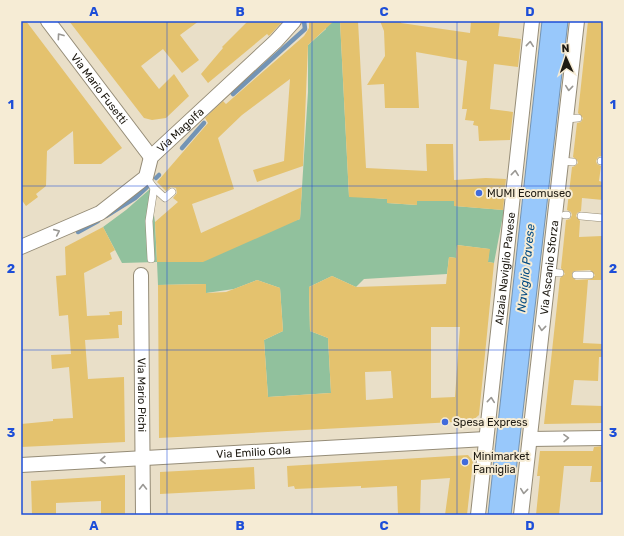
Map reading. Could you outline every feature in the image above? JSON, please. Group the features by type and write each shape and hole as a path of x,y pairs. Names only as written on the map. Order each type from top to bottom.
{"street":[{"name":"Via Mario Fusetti","path":"48,21 125,125 151,157"},
{"name":"Via Magolfa","path":"150,182 151,157 276,42 294,21"},
{"name":"Alzaia Naviglio Pavese","path":"478,515 532,21"},
{"name":"Via Ascanio Sforza","path":"521,515 530,439 554,273 572,118 577,21"},
{"path":"21,247 100,213 150,182"},
{"name":"Via Mario Pichi","path":"141,275 143,515"},
{"path":"530,439 603,438"},
{"name":"Via Emilio Gola","path":"21,465 486,439"}],"lane":[{"path":"150,182 165,198 172,192"},
{"path":"150,182 149,221 151,259"},
{"path":"581,216 603,218"},
{"path":"576,275 590,275"}],"green space":[{"path":"326,21 340,21 349,196 387,199 387,203 417,205 417,201 454,201 455,206 504,210 494,263 488,262 489,249 457,245 456,258 449,257 447,274 364,279 356,287 332,276 309,287 310,331 328,338 331,393 268,397 264,340 283,331 280,288 257,280 234,289 206,293 205,284 158,285 157,262 300,219 308,92 308,45 326,29"},
{"path":"150,189 155,222 157,262 122,263 103,227 126,210"}],"water":[{"name":"Naviglio Pavese","path":"542,21 568,21 511,515 488,515"}],"building":[{"path":"21,21 26,21 122,148 101,164 74,164 73,131 47,151 46,186 36,194 38,197 26,206 21,199"},
{"path":"69,21 199,21 180,35 199,60 182,73 163,49 141,66 159,89 174,74 189,96 166,118 152,120 144,118"},
{"path":"248,21 283,21 269,36 267,34 208,83 201,74 223,48 222,47"},
{"path":"309,21 334,21 308,45 303,166 257,182 253,170 284,161 290,79 242,115 218,138 234,189 192,204 201,233 302,187 300,219 203,262 157,262 155,222 178,202 173,198 177,193 176,188 171,187 166,191 157,182 208,123 205,118 223,101 226,104 304,36 309,28"},
{"path":"340,21 358,21 366,168 427,171 426,144 453,144 454,180 486,178 506,179 503,210 454,206 454,201 417,201 417,205 387,203 387,199 349,197"},
{"path":"380,21 401,21 401,23 470,33 471,21 500,21 498,36 521,39 518,67 494,64 490,109 513,112 510,140 479,141 478,126 473,125 474,121 465,120 467,109 462,109 467,61 416,52 419,108 385,108 384,84 367,85 385,56 384,31"},
{"path":"588,21 603,21 603,143 602,156 598,157 596,161 597,164 601,166 599,181 603,182 603,200 582,198 581,211 577,213 576,216 580,221 579,237 602,236 603,280 588,280 583,343 603,344 603,357 599,357 598,381 574,380 571,405 603,406 603,423 544,424 560,278 565,274 561,268 566,220 570,219 572,215 571,212 567,210 572,167 578,163 573,157 577,123 581,122 583,118 578,113","holes":["590,270 595,275 592,279 576,280 572,277 572,273 574,271"]},
{"path":"103,227 115,250 110,253 112,259 84,273 87,316 110,315 109,312 122,311 122,325 118,325 119,338 85,340 88,379 124,377 125,442 21,447 21,424 53,421 53,419 73,418 69,367 52,369 51,355 71,354 68,315 59,316 56,276 66,275 65,247"},
{"path":"457,245 490,249 488,262 494,263 479,415 472,421 159,438 158,285 206,284 206,293 226,292 257,280 280,288 283,331 264,340 268,397 331,393 328,338 310,331 309,287 332,276 356,287 446,284 449,257 456,258","holes":["431,327 460,327 455,397 431,398","391,371 393,398 366,400 365,372"]},
{"path":"603,446 603,482 590,482 592,466 564,466 559,515 536,515 540,476 537,476 540,451 593,451 594,447"},
{"path":"468,455 473,461 467,515 445,515 450,478 421,480 420,515 398,515 397,486 295,489 294,486 288,487 287,466"},
{"path":"254,467 255,489 160,494 160,472"},
{"path":"125,475 125,515 101,515 101,501 56,503 56,515 32,515 31,481"}],"waterway":[{"path":"233,94 305,29 304,21"},
{"path":"182,148 204,123"},
{"path":"156,178 159,175"},
{"path":"106,216 135,198 147,187"},
{"path":"78,232 98,221"}],"place":[{"name":"MUMI Ecomuseo","path":"479,193"},
{"name":"Spesa Express","path":"445,422"},
{"name":"Minimarket Famiglia","path":"465,462"}]}
